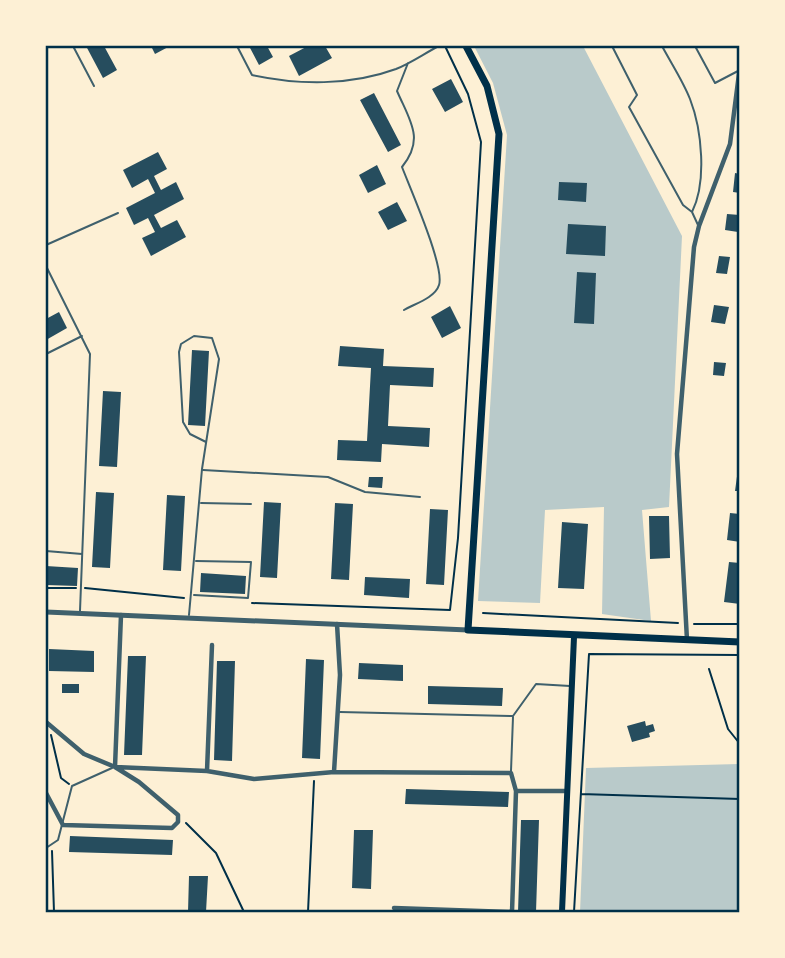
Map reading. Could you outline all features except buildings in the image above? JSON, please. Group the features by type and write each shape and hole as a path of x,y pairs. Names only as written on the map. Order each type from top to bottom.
{"main road":[{"path":"466,46 487,86 499,134 468,630 574,637 740,642"},
{"path":"562,912 574,637"}],"street":[{"path":"687,640 677,454 694,247 699,226 730,144 739,68"},
{"path":"730,144 740,146"},
{"path":"46,612 468,630"},
{"path":"115,767 121,614"},
{"path":"334,772 341,651 337,624"},
{"path":"207,771 212,645"},
{"path":"46,722 84,754 115,767 139,782 178,815 178,822 172,828 63,825 46,793"},
{"path":"115,767 207,771 254,779 334,772 510,774 516,792 512,912 394,908"},
{"path":"516,792 567,791"}],"lane":[{"path":"73,46 94,86"},
{"path":"237,46 251,75 282,82 318,83 360,78 408,63 439,46"},
{"path":"612,46 637,94 629,107 683,205 692,212 699,226"},
{"path":"662,46 691,100 701,149 698,200 692,212"},
{"path":"695,46 715,83 739,68"},
{"path":"404,310 432,295 439,285 439,266 402,167 413,153 415,131 397,91 408,63"},
{"path":"46,245 118,213"},
{"path":"46,266 90,354 79,612"},
{"path":"46,354 82,336"},
{"path":"189,617 202,470 217,383 219,350 212,338 194,336 181,344 179,352 183,422 190,434 206,442"},
{"path":"202,470 328,477 365,492 420,497"},
{"path":"200,503 251,504"},
{"path":"46,551 83,554"},
{"path":"192,595 248,598 251,562 195,561"},
{"path":"510,774 513,716 536,684 572,686"},
{"path":"339,712 513,716"},
{"path":"46,848 51,846 63,825 72,786 115,767"}],"path":[{"path":"445,46 468,94 481,142 457,538 450,611"},
{"path":"483,613 686,624 740,624"},
{"path":"574,912 589,654 740,655"},
{"path":"709,669 728,729 740,744"},
{"path":"46,722 61,778 72,786"},
{"path":"308,912 314,774"},
{"path":"580,794 740,799"},
{"path":"178,815 216,853 244,912"},
{"path":"51,846 54,912"}],"shaded area":[{"path":"474,46 583,46 682,236 669,507 642,510 651,621 602,614 604,507 545,510 540,603 478,601 507,135 493,83"},
{"path":"739,764 739,912 580,912 586,768"}]}
